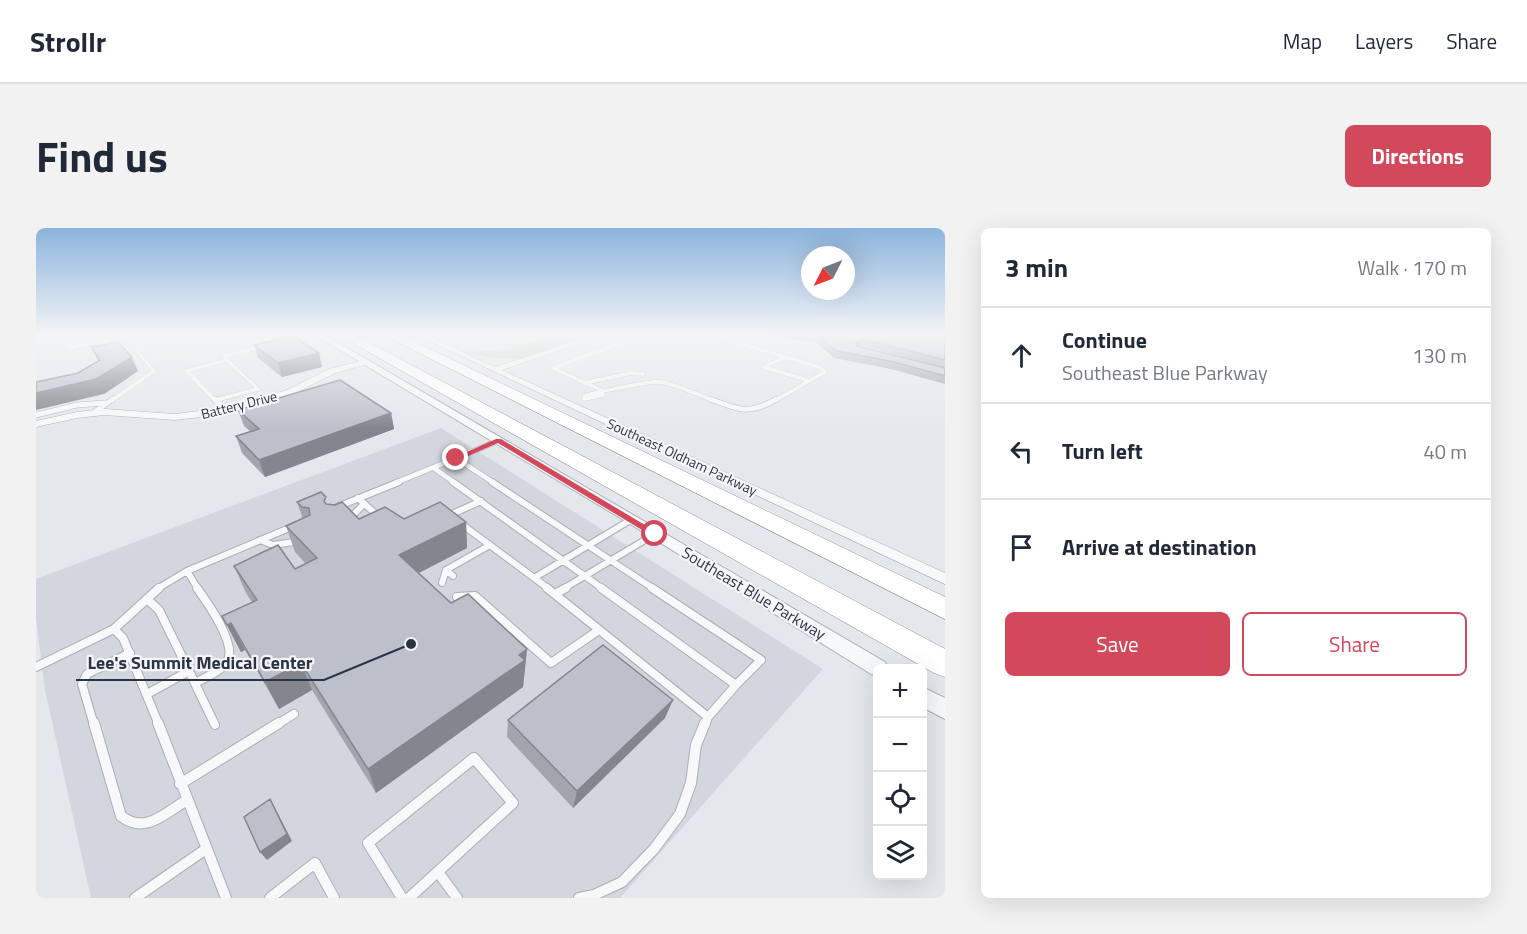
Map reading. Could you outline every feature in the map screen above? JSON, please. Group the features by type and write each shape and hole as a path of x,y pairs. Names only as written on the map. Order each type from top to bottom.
{"highway":[{"path":"402,366 945,664"},
{"path":"453,366 945,609"}],"street":[{"name":"Battery Drive","path":"36,424 93,413 123,412 175,417 226,411 290,392 332,371 349,366"},
{"name":"Southeast Blue Parkway","path":"372,366 632,519 873,666"},
{"name":"Southeast Oldham Parkway","path":"486,366 945,579"},
{"path":"494,370 505,366"},
{"path":"927,699 945,709"}],"lane":[{"path":"93,413 154,371 150,366"},
{"path":"202,366 187,370 226,411"},
{"path":"216,400 258,389 234,366"},
{"path":"559,366 554,368 603,391"},
{"path":"766,366 810,381"},
{"path":"651,377 731,407 749,411 759,409 825,372 817,366"},
{"path":"584,383 631,373 643,374"},
{"path":"570,405 584,399 584,396 589,393 607,392 659,381"},
{"path":"36,415 76,405 105,404"},
{"path":"326,512 361,501 498,441"},
{"path":"456,458 761,660 708,717 696,745 691,783 680,814 654,849 622,882 594,895 579,898"},
{"path":"434,468 736,685"},
{"path":"342,523 354,515 361,501"},
{"path":"361,501 387,524"},
{"path":"442,519 481,501"},
{"path":"450,515 555,594 708,717"},
{"path":"534,578 632,519"},
{"path":"36,667 114,629 164,583 186,571 304,522"},
{"path":"555,594 655,534"},
{"path":"260,540 273,545 286,545 305,540"},
{"path":"442,583 446,570 490,545"},
{"path":"446,570 453,576"},
{"path":"186,571 229,644 230,656 225,664 195,683"},
{"path":"457,597 472,593 551,663 599,630"},
{"path":"147,599 159,610 215,725"},
{"path":"114,629 123,638 130,653 226,898"},
{"path":"130,653 87,674 82,684 121,816 131,824 148,824 187,800"},
{"path":"147,694 189,671"},
{"path":"180,783 294,714"},
{"path":"402,898 368,843 474,758 513,802 409,898"},
{"path":"135,898 206,849"},
{"path":"270,898 315,863 334,898"},
{"path":"438,872 457,898"}],"shaded area":[{"path":"441,428 823,669 620,898 91,898 45,690 36,618 36,579"}],"building":[{"path":"89,366 117,366 96,379 36,393 36,382 78,373"},
{"path":"910,366 945,368 945,376"},
{"path":"340,380 391,413 259,460 236,436 259,429 238,410"},
{"path":"321,492 326,497 324,501 326,504 335,505 342,502 359,519 385,507 404,519 440,502 466,522 399,555 451,603 468,594 527,649 519,655 525,660 368,769 301,663 265,682 231,623 227,625 222,616 257,600 234,566 278,545 295,569 317,558 286,526 310,515 309,508 302,507 297,502"},
{"path":"603,645 673,700 577,791 508,720"},
{"path":"270,799 287,834 260,852 244,817"}],"place":[{"name":"Lee's Summit Medical Center","path":"411,644"}],"route":[{"path":"456,458 498,441 655,534"}]}
